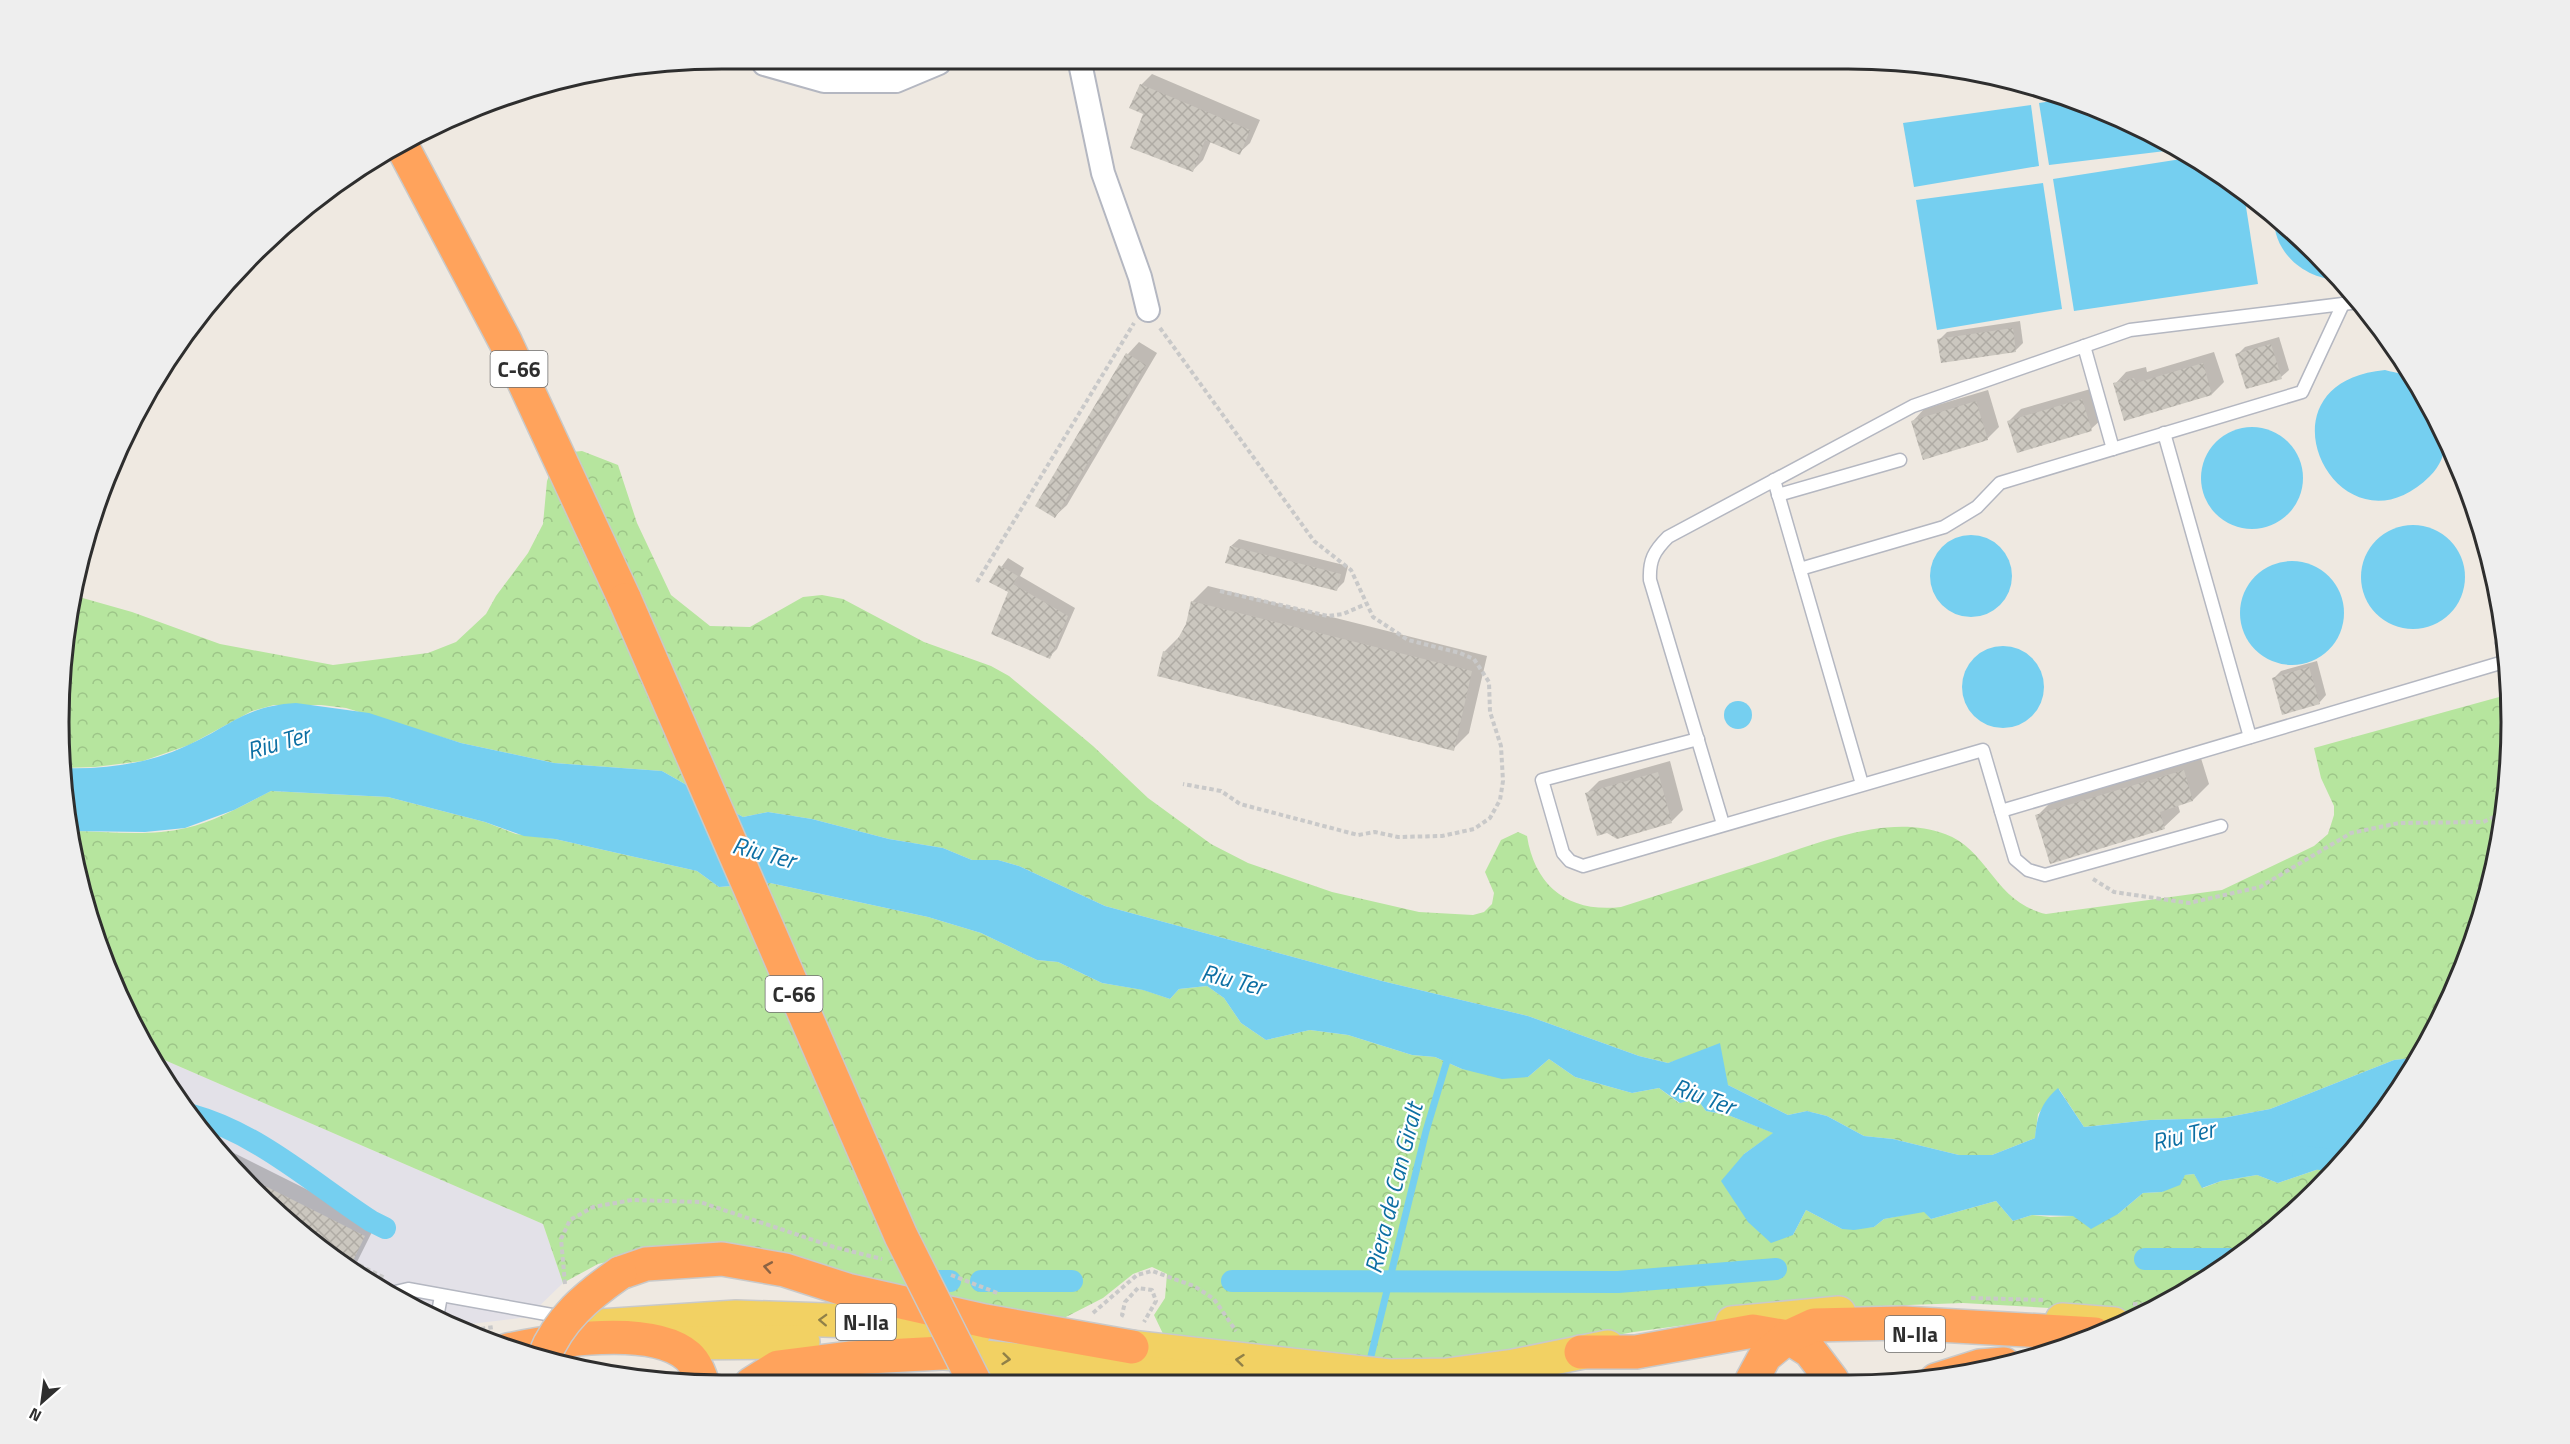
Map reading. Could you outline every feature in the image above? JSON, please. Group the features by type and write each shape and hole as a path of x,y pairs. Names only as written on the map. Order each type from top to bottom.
{"highway":[{"name":"C-66","path":"404,151 505,341 625,600 901,1236 971,1375"},
{"path":"546,1351 550,1341 584,1299 620,1274 646,1264 722,1259 785,1270 847,1290 985,1321 1134,1327"},
{"path":"1755,1375 1765,1356 1788,1337 1814,1325 1862,1323 1986,1326 2077,1333"},
{"path":"1581,1352 1636,1352 1754,1331 1788,1337 1810,1351 1828,1375"},
{"path":"532,1346 611,1335 660,1343 688,1355 698,1374"},
{"path":"765,1375 778,1367 849,1358 942,1353"}],"main road":[{"name":"N-IIa","path":"1447,1375 1503,1368 1731,1323 1852,1312 1985,1314 2102,1323"},
{"name":"N-IIa","path":"510,1339 590,1324 736,1317 1134,1327 1175,1353 1380,1375"},
{"name":"N-IIa","path":"1573,1375 1724,1346 1788,1337 1899,1334 2056,1341"},
{"name":"N-IIa","path":"555,1353 660,1343 788,1341 942,1353 1164,1375"}],"street":[{"path":"782,69 824,81 896,81 925,69"},
{"path":"1081,69 1103,173 1140,277 1148,310"}],"lane":[{"path":"1723,824 1650,580 1649,564 1654,551 1668,537 1913,406 2130,330 2349,303"},
{"path":"1800,569 1944,527 1977,507 2000,483 2302,392 2343,304"},
{"path":"2084,346 2113,449"},
{"path":"2164,433 2250,737"},
{"path":"1778,495 1900,460"},
{"path":"1774,480 1862,784"},
{"path":"2001,811 2498,663"},
{"path":"1698,739 1542,780 1563,853 1570,861 1583,866 1983,750 2015,859 2028,870 2045,875 2222,826"},
{"path":"400,1291 408,1289 590,1324"},
{"path":"438,1310 441,1296"}],"path":[{"path":"977,582 1125,336 1148,310 1314,541 1351,570 1373,617 1392,632 1408,640 1460,653 1474,659 1489,682 1490,712 1501,746 1503,763 1500,800 1490,818 1474,829 1442,836 1398,837 1375,832 1358,836 1240,804 1221,791 1183,784"},
{"path":"1220,591 1328,616 1343,614 1366,604"},
{"path":"2088,875 2114,892 2189,903 2260,887 2351,833 2399,822 2483,822 2493,817"},
{"path":"560,1317 565,1284 561,1239 570,1220 593,1207 632,1200 700,1202 834,1247 890,1261"},
{"path":"358,1264 408,1289"},
{"path":"1089,1317 1137,1275 1152,1271 1194,1286 1214,1299 1235,1330 1243,1334"},
{"path":"945,1274 1004,1296"},
{"path":"1134,1327 1155,1301 1152,1290 1138,1288 1125,1302 1122,1315 1134,1327 1175,1353"}],"shaded area":[{"path":"163,1059 543,1224 563,1283 528,1317 470,1324 395,1288 359,1265 291,1213 260,1184 204,1120"}],"green space":[{"path":"582,451 618,465 637,523 671,595 710,626 750,627 803,597 822,595 843,599 924,642 991,666 1009,676 1093,746 1148,798 1211,844 1248,863 1332,892 1419,912 1473,915 1484,912 1492,904 1494,893 1485,872 1501,840 1518,832 1527,836 1531,854 1538,869 1558,893 1586,906 1621,907 1849,834 1898,827 1922,828 1945,834 1960,842 1983,863 2014,899 2046,914 2222,890 2314,846 2328,834 2334,815 2334,806 2321,778 2314,748 2500,697 2500,765 2488,849 2479,891 2451,972 2434,1011 2408,1058 2394,1060 2270,1109 2223,1118 2150,1120 2084,1127 2059,1089 2038,1114 2035,1138 1992,1155 1959,1155 1893,1139 1864,1136 1827,1116 1807,1111 1788,1115 1728,1085 1694,1055 1668,1063 1639,1056 1528,1016 1382,981 1105,906 1019,866 998,860 972,860 943,848 889,839 812,819 768,812 743,817 662,771 554,763 461,743 346,708 321,705 274,705 252,711 189,745 143,761 70,768 70,679 82,598 132,612 220,644 333,665 428,653 456,642 486,614 496,596 528,553 543,524 547,481 551,471 572,452"},
{"path":"271,791 388,797 485,822 516,834 555,839 697,871 719,887 770,883 928,917 981,933 1037,960 1058,962 1102,983 1144,990 1170,999 1179,989 1207,986 1224,998 1241,1023 1266,1040 1310,1030 1348,1035 1412,1055 1435,1057 1462,1069 1528,1077 1549,1059 1575,1077 1632,1093 1659,1088 1679,1103 1697,1099 1706,1111 1728,1115 1774,1133 1744,1154 1793,1235 1806,1210 1842,1229 1874,1227 1884,1219 1924,1211 1931,1219 1996,1201 2013,1221 2032,1215 2050,1217 2118,1214 2143,1193 2162,1192 2185,1175 2194,1174 2203,1188 2221,1181 2257,1175 2278,1183 2316,1170 2340,1152 2310,1184 2246,1240 2174,1288 2127,1312 1963,1303 1801,1309 1634,1332 1446,1365 1165,1338 1154,1315 1165,1298 1167,1274 1152,1267 1133,1274 1103,1298 1062,1319 879,1287 732,1244 677,1245 598,1264 563,1283 543,1224 163,1059 136,1011 104,932 91,891 79,831 142,833 172,831 197,825"}],"water":[{"path":"2050,101 2098,119 2165,151 2049,165 2039,103"},
{"path":"2031,105 2039,166 1914,187 1903,123"},
{"path":"2179,159 2246,204 2258,284 2074,311 2053,179"},
{"path":"2043,183 2062,309 1937,330 1916,200"},
{"path":"2275,228 2327,278 2314,275 2293,261 2278,241"},
{"path":"2385,370 2401,375 2434,433 2443,454 2438,466 2430,476 2397,498 2366,499 2340,485 2322,462 2315,433 2321,405 2344,382"},
{"path":"2252,427 2272,431 2288,442 2299,458 2303,478 2299,498 2288,514 2272,525 2252,529 2232,525 2216,514 2205,498 2201,478 2205,458 2216,442 2232,431"},
{"path":"2413,525 2433,529 2450,540 2461,557 2465,577 2461,597 2450,614 2433,625 2413,629 2393,625 2376,614 2365,597 2361,577 2365,557 2376,540 2393,529"},
{"path":"1971,535 1987,538 2000,547 2009,560 2012,576 2009,592 2000,605 1987,614 1971,617 1955,614 1942,605 1933,592 1930,576 1933,560 1942,547 1955,538"},
{"path":"2292,561 2312,565 2329,576 2340,593 2344,613 2340,633 2329,650 2312,661 2292,665 2272,661 2255,650 2244,633 2240,613 2244,593 2255,576 2272,565"},
{"path":"1995,646 2011,646 2026,653 2037,664 2044,679 2041,703 2032,716 2011,728 1995,728 1980,721 1969,710 1962,695 1962,679 1969,664 1980,653"},
{"path":"1738,701 1748,705 1752,715 1748,725 1738,729 1728,725 1724,715 1728,705"},
{"name":"Riu Ter","path":"296,703 369,713 461,743 554,763 662,771 743,817 768,812 812,819 889,839 943,848 972,860 998,860 1019,866 1105,906 1382,981 1528,1016 1639,1056 1668,1063 1720,1043 1728,1085 1788,1115 1807,1111 1827,1116 1864,1136 1893,1139 1959,1155 1992,1155 2035,1138 2041,1110 2058,1088 2084,1127 2150,1120 2223,1118 2270,1109 2394,1060 2408,1058 2366,1120 2340,1152 2316,1170 2278,1183 2257,1175 2221,1181 2202,1188 2194,1174 2185,1175 2180,1185 2162,1192 2143,1193 2118,1214 2091,1229 2073,1216 2032,1215 2013,1221 1996,1201 1931,1219 1924,1212 1884,1219 1874,1227 1854,1230 1842,1229 1806,1210 1793,1235 1771,1243 1748,1222 1721,1181 1744,1154 1773,1133 1728,1115 1706,1111 1697,1099 1680,1103 1659,1088 1632,1093 1575,1077 1549,1059 1528,1077 1502,1079 1462,1069 1435,1057 1412,1055 1348,1035 1310,1030 1266,1040 1241,1023 1224,998 1207,986 1179,989 1170,999 1143,990 1102,983 1058,962 1037,960 981,933 928,917 770,883 719,887 697,871 555,839 524,836 485,822 388,797 271,791 234,810 185,828 145,832 79,831 70,768 108,767 156,757 201,739 238,718 278,705"}],"building":[{"path":"1140,84 1250,130 1240,155 1205,140 1193,172 1130,148 1143,114 1129,108"},
{"path":"2013,328 2016,352 1941,363 1937,339"},
{"path":"2271,344 2282,379 2246,389 2235,354"},
{"path":"1126,353 1146,365 1055,518 1035,506"},
{"path":"2203,363 2212,395 2124,421 2113,383 2134,378 2136,383"},
{"path":"2082,399 2092,431 2017,453 2007,421"},
{"path":"1976,401 1988,440 1923,460 1911,421"},
{"path":"1230,546 1341,574 1337,591 1225,563"},
{"path":"999,565 1018,576 1013,584 1068,616 1050,659 991,634 1008,592 989,582"},
{"path":"1191,601 1472,671 1454,751 1157,676 1163,651 1170,653 1186,624"},
{"path":"2309,667 2320,704 2282,715 2272,678"},
{"path":"2184,770 2193,801 2160,812 2165,829 2050,864 2035,815"},
{"path":"1658,772 1672,823 1617,839 1607,833 1597,836 1585,793"},
{"path":"259,1183 365,1236 353,1261 291,1213"}],"waterway":[{"name":"Riera de Can Giralt","path":"1371,1356 1426,1131 1449,1054"},
{"path":"203,1119 240,1134 263,1147 371,1221 385,1228"},
{"path":"2303,1157 2332,1160"},
{"path":"2145,1259 2219,1259"},
{"path":"1232,1281 1618,1282 1776,1269"},
{"path":"937,1281 950,1281"},
{"path":"981,1281 1072,1281"}]}
